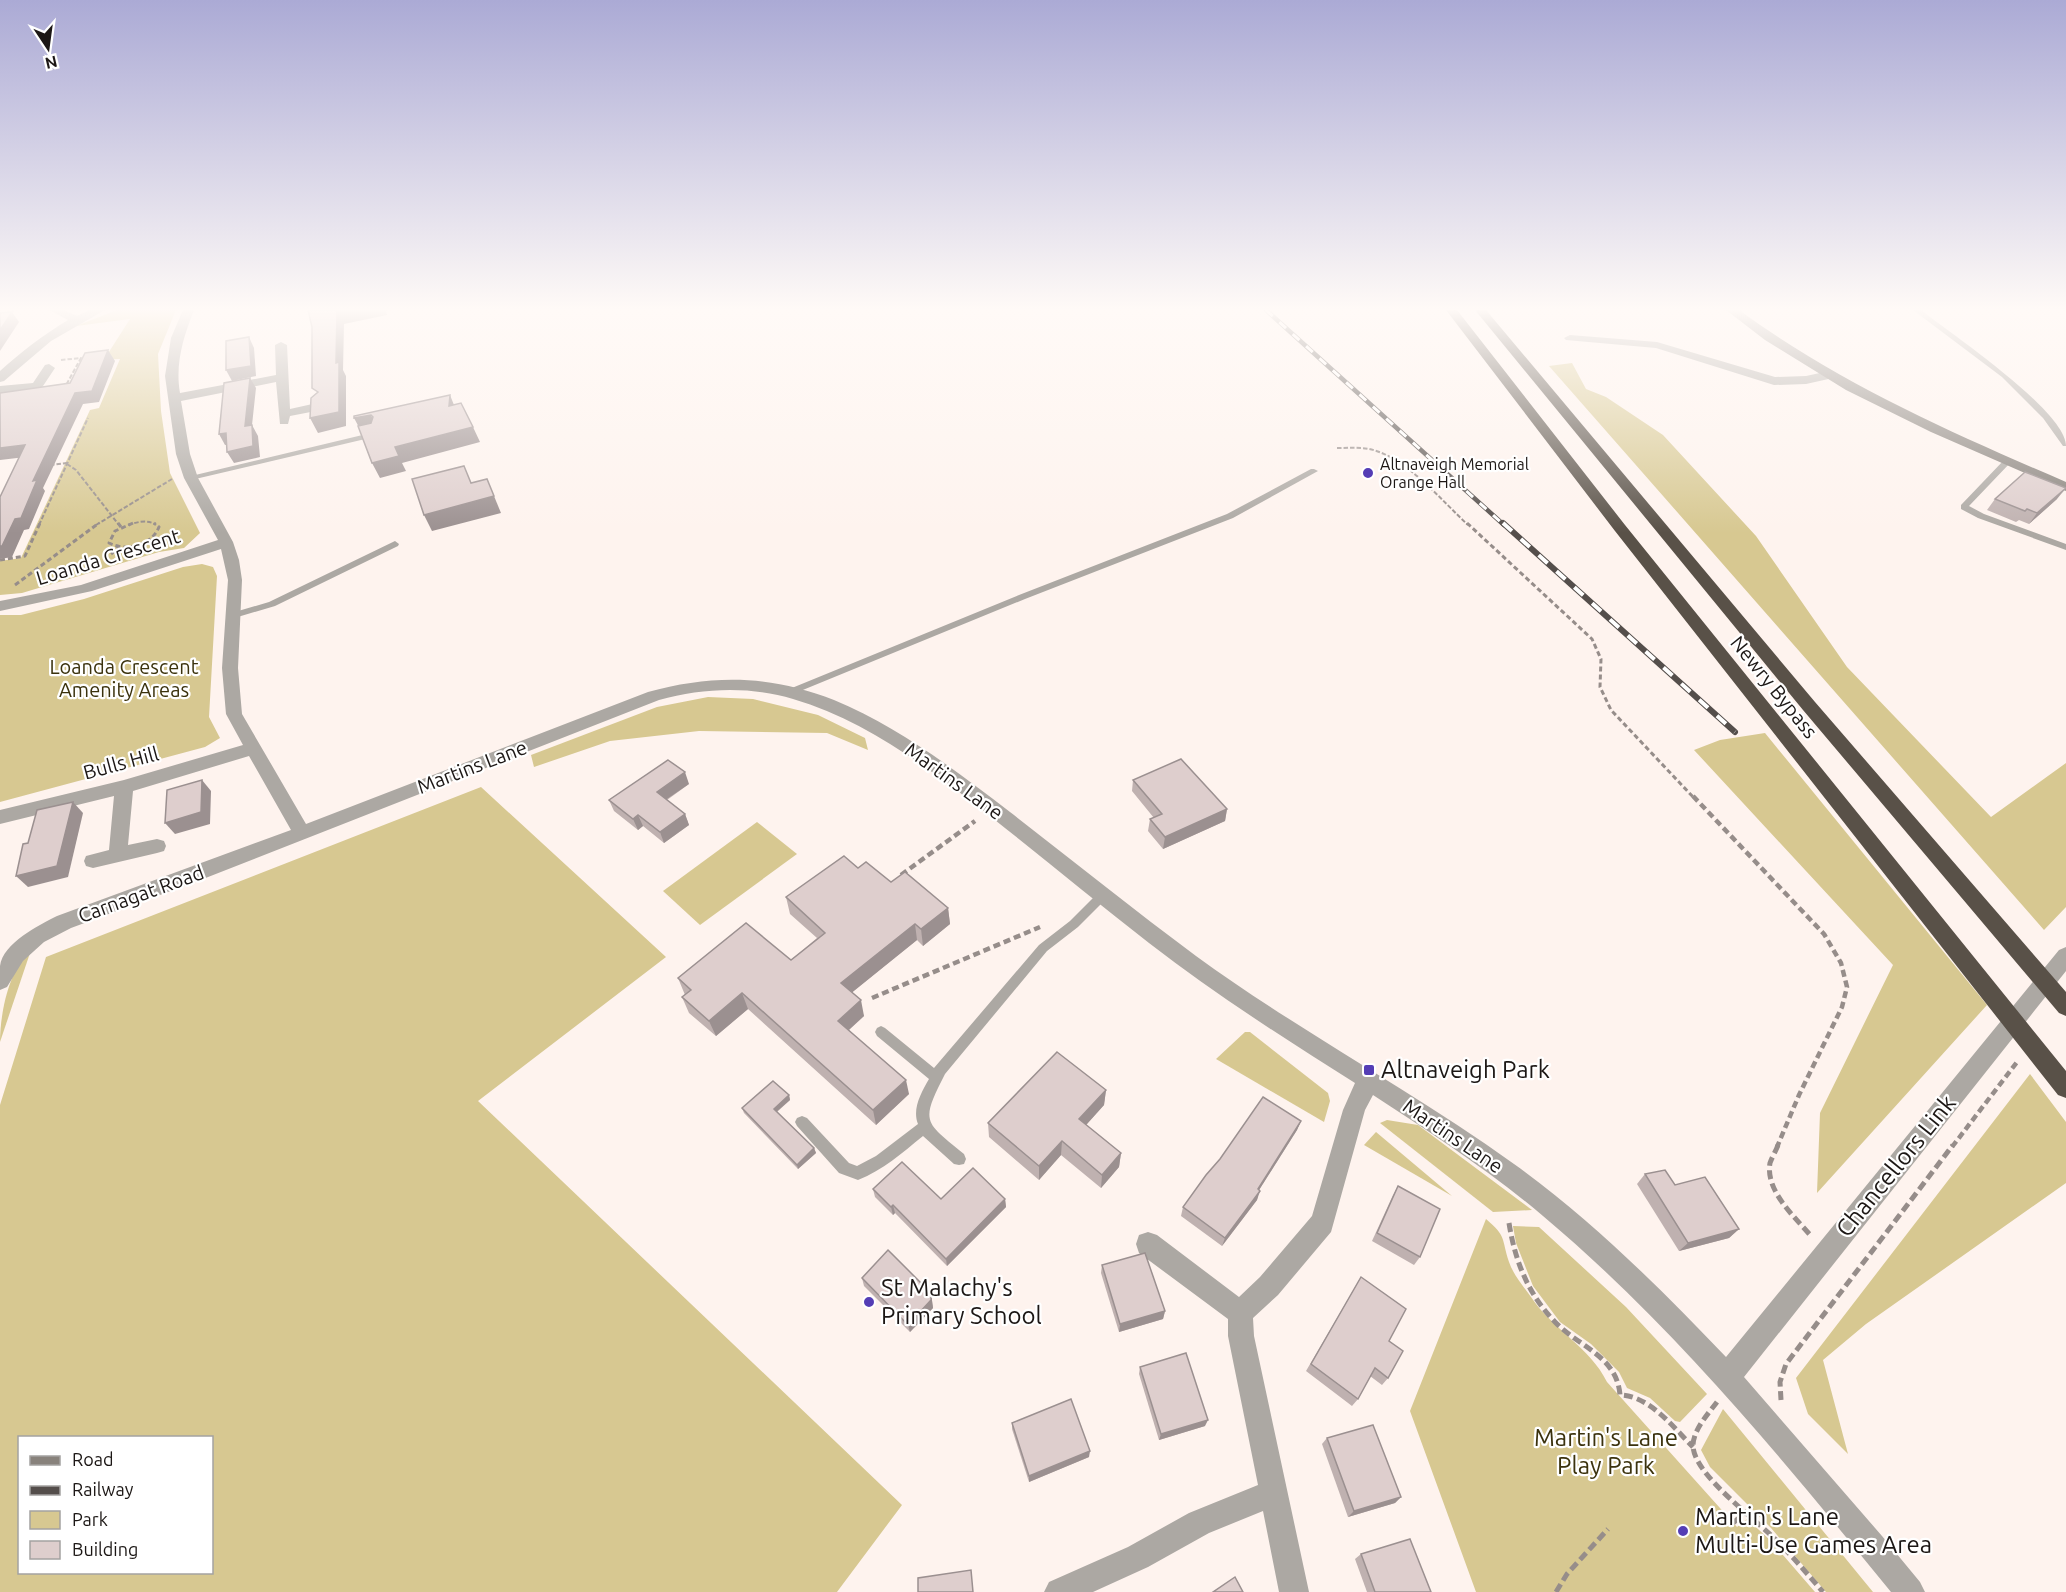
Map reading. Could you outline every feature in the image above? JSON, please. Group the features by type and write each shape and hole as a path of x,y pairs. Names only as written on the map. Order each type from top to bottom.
{"highway":[{"name":"Newry Bypass","path":"1509,384 1620,528 2066,1088"},
{"name":"Newry Bypass","path":"1542,384 1809,706 2066,1007"}],"street":[{"path":"0,390 38,384"},
{"path":"173,384 183,454 190,473 226,542 235,580 231,616 230,668 234,714 302,833"},
{"path":"175,398 245,384"},
{"path":"283,384 284,418 317,407"},
{"path":"1847,384 1902,413 2066,487"},
{"name":"Loanda Crescent","path":"0,606 43,600 96,586 226,542"},
{"name":"Martins Lane","path":"302,833 654,696 690,687 725,684 790,692 836,706 913,749 994,808 1103,895 1225,987 1289,1031 1371,1081 1523,1184 1592,1242 1668,1315 1781,1437 1910,1592"},
{"name":"Bulls Hill","path":"0,817 124,787 252,749"},
{"path":"118,856 124,787"},
{"name":"Carnagat Road","path":"0,981 16,955 37,936 64,922 302,833"},
{"path":"93,861 157,846"},
{"name":"Chancellors Link","path":"1729,1381 1735,1367 1826,1251 2066,956"},
{"path":"1294,1592 1241,1336 1240,1313 1269,1286 1322,1223 1354,1110 1362,1091 1371,1081"},
{"path":"1148,1244 1240,1313"},
{"path":"1059,1592 1138,1557 1199,1523 1275,1492"}],"lane":[{"path":"2013,384 2046,416 2066,444"},
{"path":"190,473 375,434"},
{"path":"2007,462 1964,507 1980,516 2066,547"},
{"path":"790,692 1022,597 1230,516 1314,471"},
{"path":"231,616 272,604 395,544"},
{"path":"959,1159 928,1133 921,1114 936,1077 1042,948 1074,924 1103,895"},
{"path":"881,1032 936,1077"},
{"path":"802,1122 844,1168 858,1173 881,1161 925,1126"}],"path":[{"path":"62,392 66,384"},
{"path":"0,560 25,556 88,418"},
{"path":"1337,448 1365,447 1385,453 1411,472 1592,639 1601,659 1600,687 1611,710 1824,934 1841,963 1847,987 1842,1007 1799,1095 1770,1164 1773,1187 1786,1207 1826,1251"},
{"path":"42,467 67,463 76,470 121,527"},
{"path":"9,590 111,514 190,473"},
{"path":"146,521 159,526 156,534 144,543 119,547 109,543 108,539 121,527 146,521"},
{"path":"111,554 119,547"},
{"path":"900,876 975,821"},
{"path":"872,998 1046,924"},
{"path":"1785,1410 1779,1394 1780,1378 1786,1364 2023,1054"},
{"path":"1509,1223 1513,1255 1523,1278 1555,1322 1568,1336 1603,1360 1617,1375 1621,1384 1620,1395 1627,1394 1640,1398 1693,1447 1705,1472 1731,1500 1779,1542 1823,1592"},
{"path":"1693,1447 1696,1432 1729,1381"},
{"path":"1733,1523 1746,1512"},
{"path":"1556,1592 1567,1574 1608,1529"}],"green space":[{"path":"109,384 160,384 170,473 200,533 184,548 159,552 22,593 0,595 0,561 21,558 90,410 99,408"},
{"path":"1565,384 1583,384 1586,389 1606,397 1663,435 1756,536 1847,667 1991,817 2066,763 2066,907 2044,930"},
{"name":"Loanda Crescent Amenity Areas","path":"202,564 213,567 217,576 209,717 220,738 205,747 0,802 0,615 21,615 84,599 183,567"},
{"path":"708,697 753,699 818,715 865,738 868,750 827,733 699,731 610,741 534,767 531,755 657,707"},
{"path":"1765,733 1987,1005 1817,1193 1820,1113 1893,965 1694,750 1720,740"},
{"path":"481,787 666,957 478,1101 902,1505 837,1592 0,1592 0,1105 46,957"},
{"path":"757,822 797,854 700,925 663,891"},
{"path":"30,953 0,1042 4,1007 11,981 22,960"},
{"path":"1245,1032 1250,1032 1328,1093 1330,1101 1324,1122 1216,1059"},
{"path":"2030,1074 2066,1122 2066,1183 1866,1324 1823,1360 1848,1454 1808,1414 1796,1378"},
{"path":"1387,1120 1418,1125 1532,1210 1493,1212 1380,1123"},
{"path":"1376,1132 1452,1196 1364,1145"},
{"name":"Martin's Lane Play Park","path":"1486,1219 1500,1234 1513,1271 1549,1319 1591,1358 1607,1382 1737,1527 1747,1519 1770,1540 1815,1592 1476,1592 1410,1411"},
{"path":"1513,1226 1539,1227 1626,1307 1707,1394 1680,1422 1675,1421 1650,1398 1627,1388 1619,1372 1591,1344 1560,1322 1533,1286 1516,1243"},
{"path":"1723,1409 1873,1592 1826,1592 1771,1528 1710,1467 1701,1450"}],"building":[{"path":"61,384 95,384 92,391 75,393 33,481 37,480 21,518 15,519 2,546 0,546 0,497 25,445 0,448 0,393"},
{"path":"224,384 249,384 245,426 252,425 253,446 227,452 226,433 219,434"},
{"path":"312,384 339,384 339,412 310,418 311,398 318,392 312,388"},
{"path":"450,395 449,406 461,403 473,427 395,447 399,456 372,463 358,426 371,423 373,417 371,415 354,418 354,416"},
{"path":"464,466 471,483 487,479 494,496 424,515 412,479"},
{"path":"2025,472 2066,488 2037,513 2027,509 2025,511 1995,499"},
{"path":"1181,759 1227,809 1165,837 1150,819 1162,814 1133,780"},
{"path":"668,760 685,772 657,792 685,814 660,832 638,815 633,819 609,800"},
{"path":"202,780 201,812 165,823 167,790"},
{"path":"73,802 57,866 16,876 23,844 28,843 37,810"},
{"path":"844,856 858,868 866,862 891,882 905,872 948,908 921,929 915,924 841,983 861,1000 838,1021 906,1080 873,1110 742,993 709,1021 682,997 691,990 678,978 746,923 791,960 825,933 786,897"},
{"path":"1057,1052 1106,1090 1079,1119 1121,1153 1102,1175 1062,1141 1039,1166 988,1123"},
{"path":"773,1081 789,1095 774,1109 814,1148 797,1165 742,1108"},
{"path":"1263,1097 1301,1121 1258,1189 1260,1191 1225,1238 1183,1207"},
{"path":"902,1162 941,1199 973,1168 1005,1199 946,1259 893,1205 891,1207 873,1189"},
{"path":"1665,1170 1675,1185 1705,1177 1739,1229 1688,1243 1645,1174"},
{"path":"1398,1186 1440,1209 1420,1257 1377,1233"},
{"path":"888,1250 931,1293 931,1300 908,1325 862,1278"},
{"path":"1145,1253 1165,1311 1120,1324 1102,1265"},
{"path":"1361,1277 1406,1309 1389,1341 1403,1351 1388,1378 1375,1368 1358,1399 1311,1364"},
{"path":"1186,1353 1208,1420 1161,1434 1140,1367"},
{"path":"1071,1399 1090,1451 1029,1476 1012,1423"},
{"path":"1373,1425 1401,1497 1354,1511 1327,1438"},
{"path":"1410,1539 1431,1592 1375,1592 1361,1554"},
{"path":"971,1570 973,1592 918,1592 918,1578"},
{"path":"1235,1577 1243,1592 1213,1592"}],"railway":[{"path":"1348,384 1504,525"},
{"path":"1503,523 1735,732"}],"place":[{"name":"Altnaveigh Memorial Orange Hall","path":"1368,473"},
{"name":"Altnaveigh Park","path":"1369,1070"},
{"name":"St Malachy's Primary School","path":"869,1302"},
{"name":"Martin's Lane Multi-Use Games Area","path":"1683,1531"}]}
